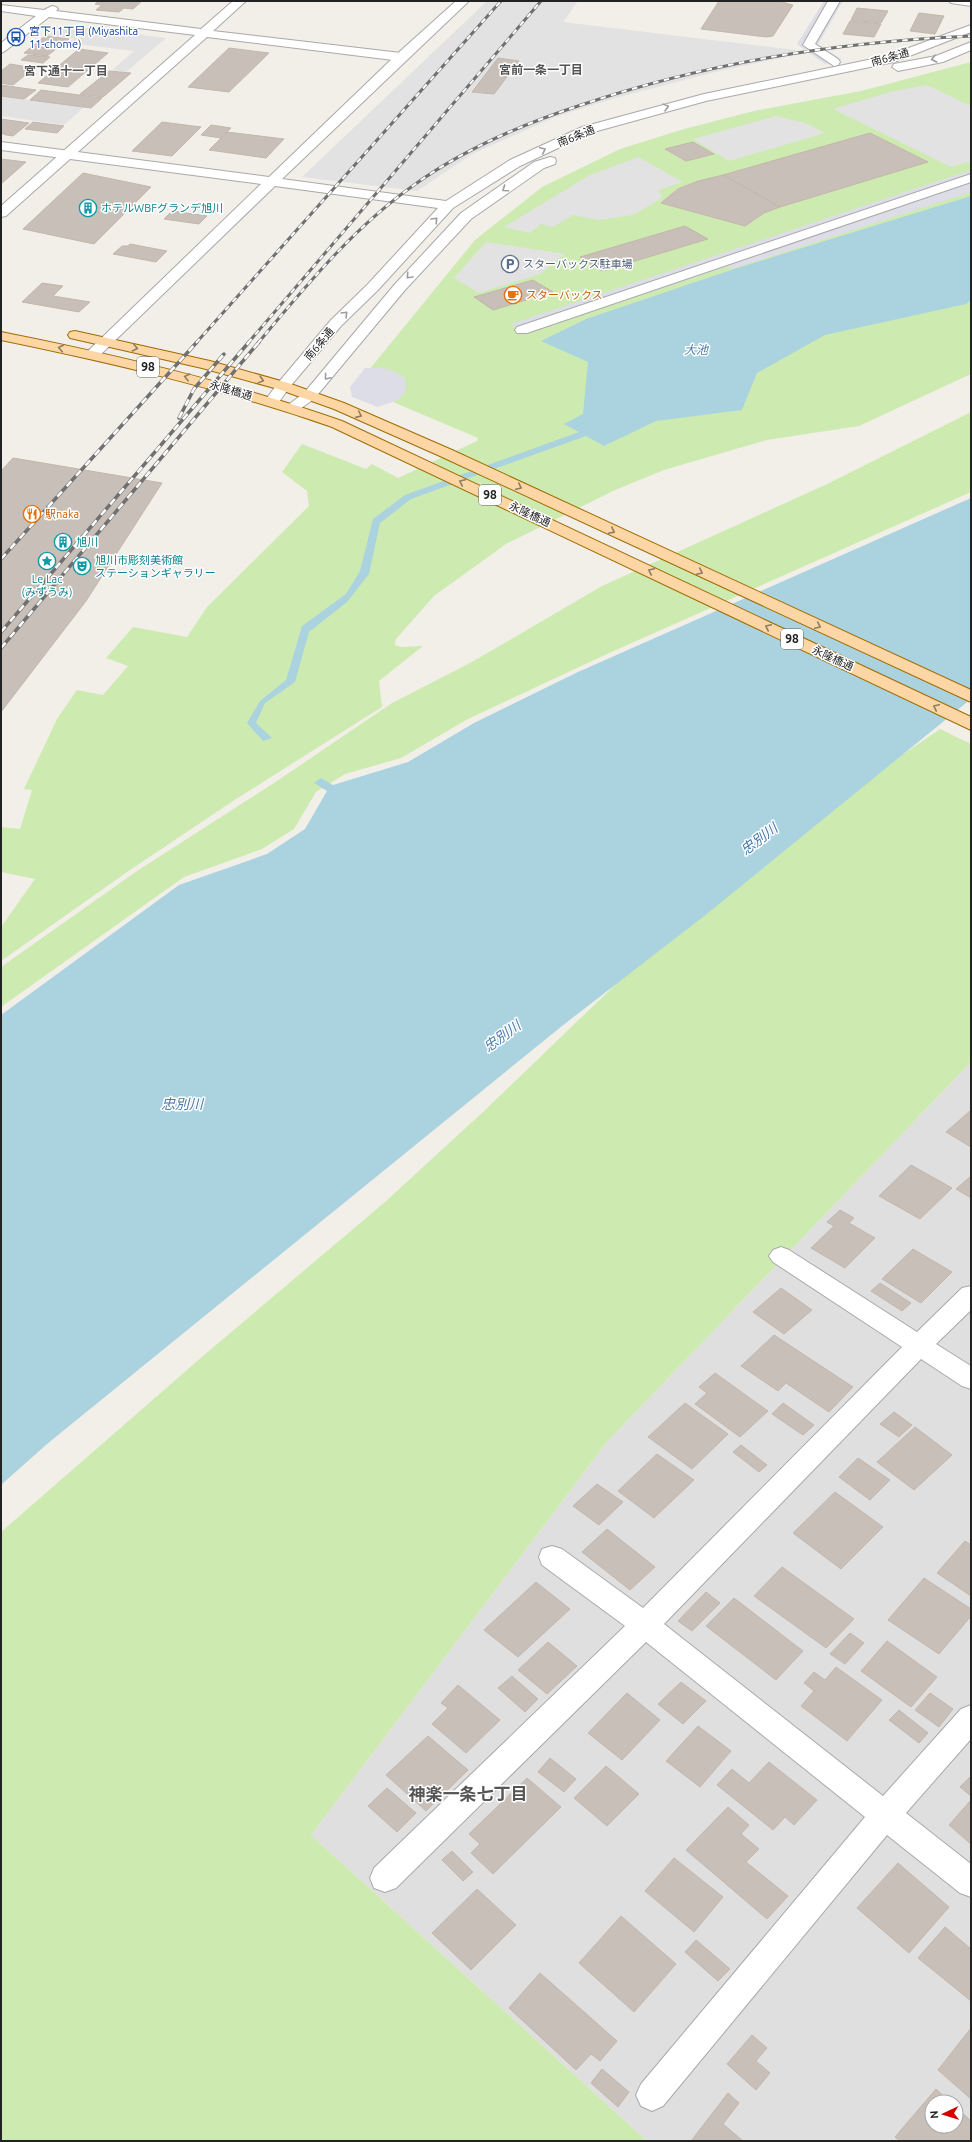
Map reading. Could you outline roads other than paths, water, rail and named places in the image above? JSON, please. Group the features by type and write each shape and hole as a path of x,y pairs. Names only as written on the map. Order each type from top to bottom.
{"main road":[{"name":"永隆橋通","path":"60,332 205,364 283,386 339,406 446,453 971,698"},
{"name":"永隆橋通","path":"1,336 93,354 195,379 292,408 337,424 561,528 971,724"}],"street":[{"path":"1,213 240,1"},
{"path":"93,354 401,57 463,1"},
{"path":"834,1 810,44 834,62"},
{"path":"954,1 971,3"},
{"path":"1,49 61,3"},
{"path":"1,8 401,57"},
{"name":"南6条通","path":"272,402 283,386 336,323 372,287 448,205 515,163 586,130 704,98 890,59 971,28"},
{"name":"南6条通","path":"610,137 680,115 724,104 939,59 971,46"},
{"path":"1,146 448,205"},
{"name":"南6条通","path":"292,408 309,396 400,287 466,216 539,165 561,156"},
{"path":"522,330 971,178"},
{"path":"781,1256 971,1379"},
{"path":"385,1878 645,1625 919,1345 971,1295"},
{"path":"552,1557 645,1625 886,1814 971,1883"},
{"path":"652,2095 886,1814 971,1718"}],"water":[{"name":"大池","path":"971,196 971,300 966,304 825,335 757,373 742,410 656,421 604,446 586,436 411,499 380,523 369,574 347,602 309,632 295,682 265,703 256,723 272,738 263,741 247,723 260,701 286,680 302,626 346,594 360,571 373,519 405,495 579,432 564,424 583,414 588,362 541,341 586,319 734,269"},
{"name":"忠別川","path":"971,498 971,699 708,913 562,1026 47,1444 1,1485 1,1015 179,885 267,854 305,829 327,791 314,783 321,778 333,785 408,762 474,723 578,672"}],"railway":[{"path":"196,343 501,1"},
{"path":"248,343 541,1"},
{"path":"258,343 312,279 350,239 392,202 414,185 453,160 516,129 559,112 629,90 725,66 823,49 872,43 971,36"},
{"path":"1,559 197,342"},
{"path":"1,632 249,342"},
{"path":"1,648 259,342"},
{"path":"179,418 194,389 224,354"}],"place":[{"name":"宮下11丁目 (Miyashita 11-chome)","path":"16,37"},
{"name":"ホテルWBFグランデ旭川","path":"88,208"},
{"name":"スターバックス駐車場","path":"510,264"},
{"name":"スターバックス","path":"513,295"},
{"name":"駅naka","path":"32,514"},
{"name":"旭川","path":"63,542"},
{"name":"Le Lac (みずうみ)","path":"47,561"},
{"name":"旭川市彫刻美術館 ステーションギャラリー","path":"82,566"}],"district":[{"name":"宮前一条一丁目","path":"541,70"},
{"name":"宮下通十一丁目","path":"66,71"},
{"name":"神楽一条七丁目","path":"468,1794"}]}
